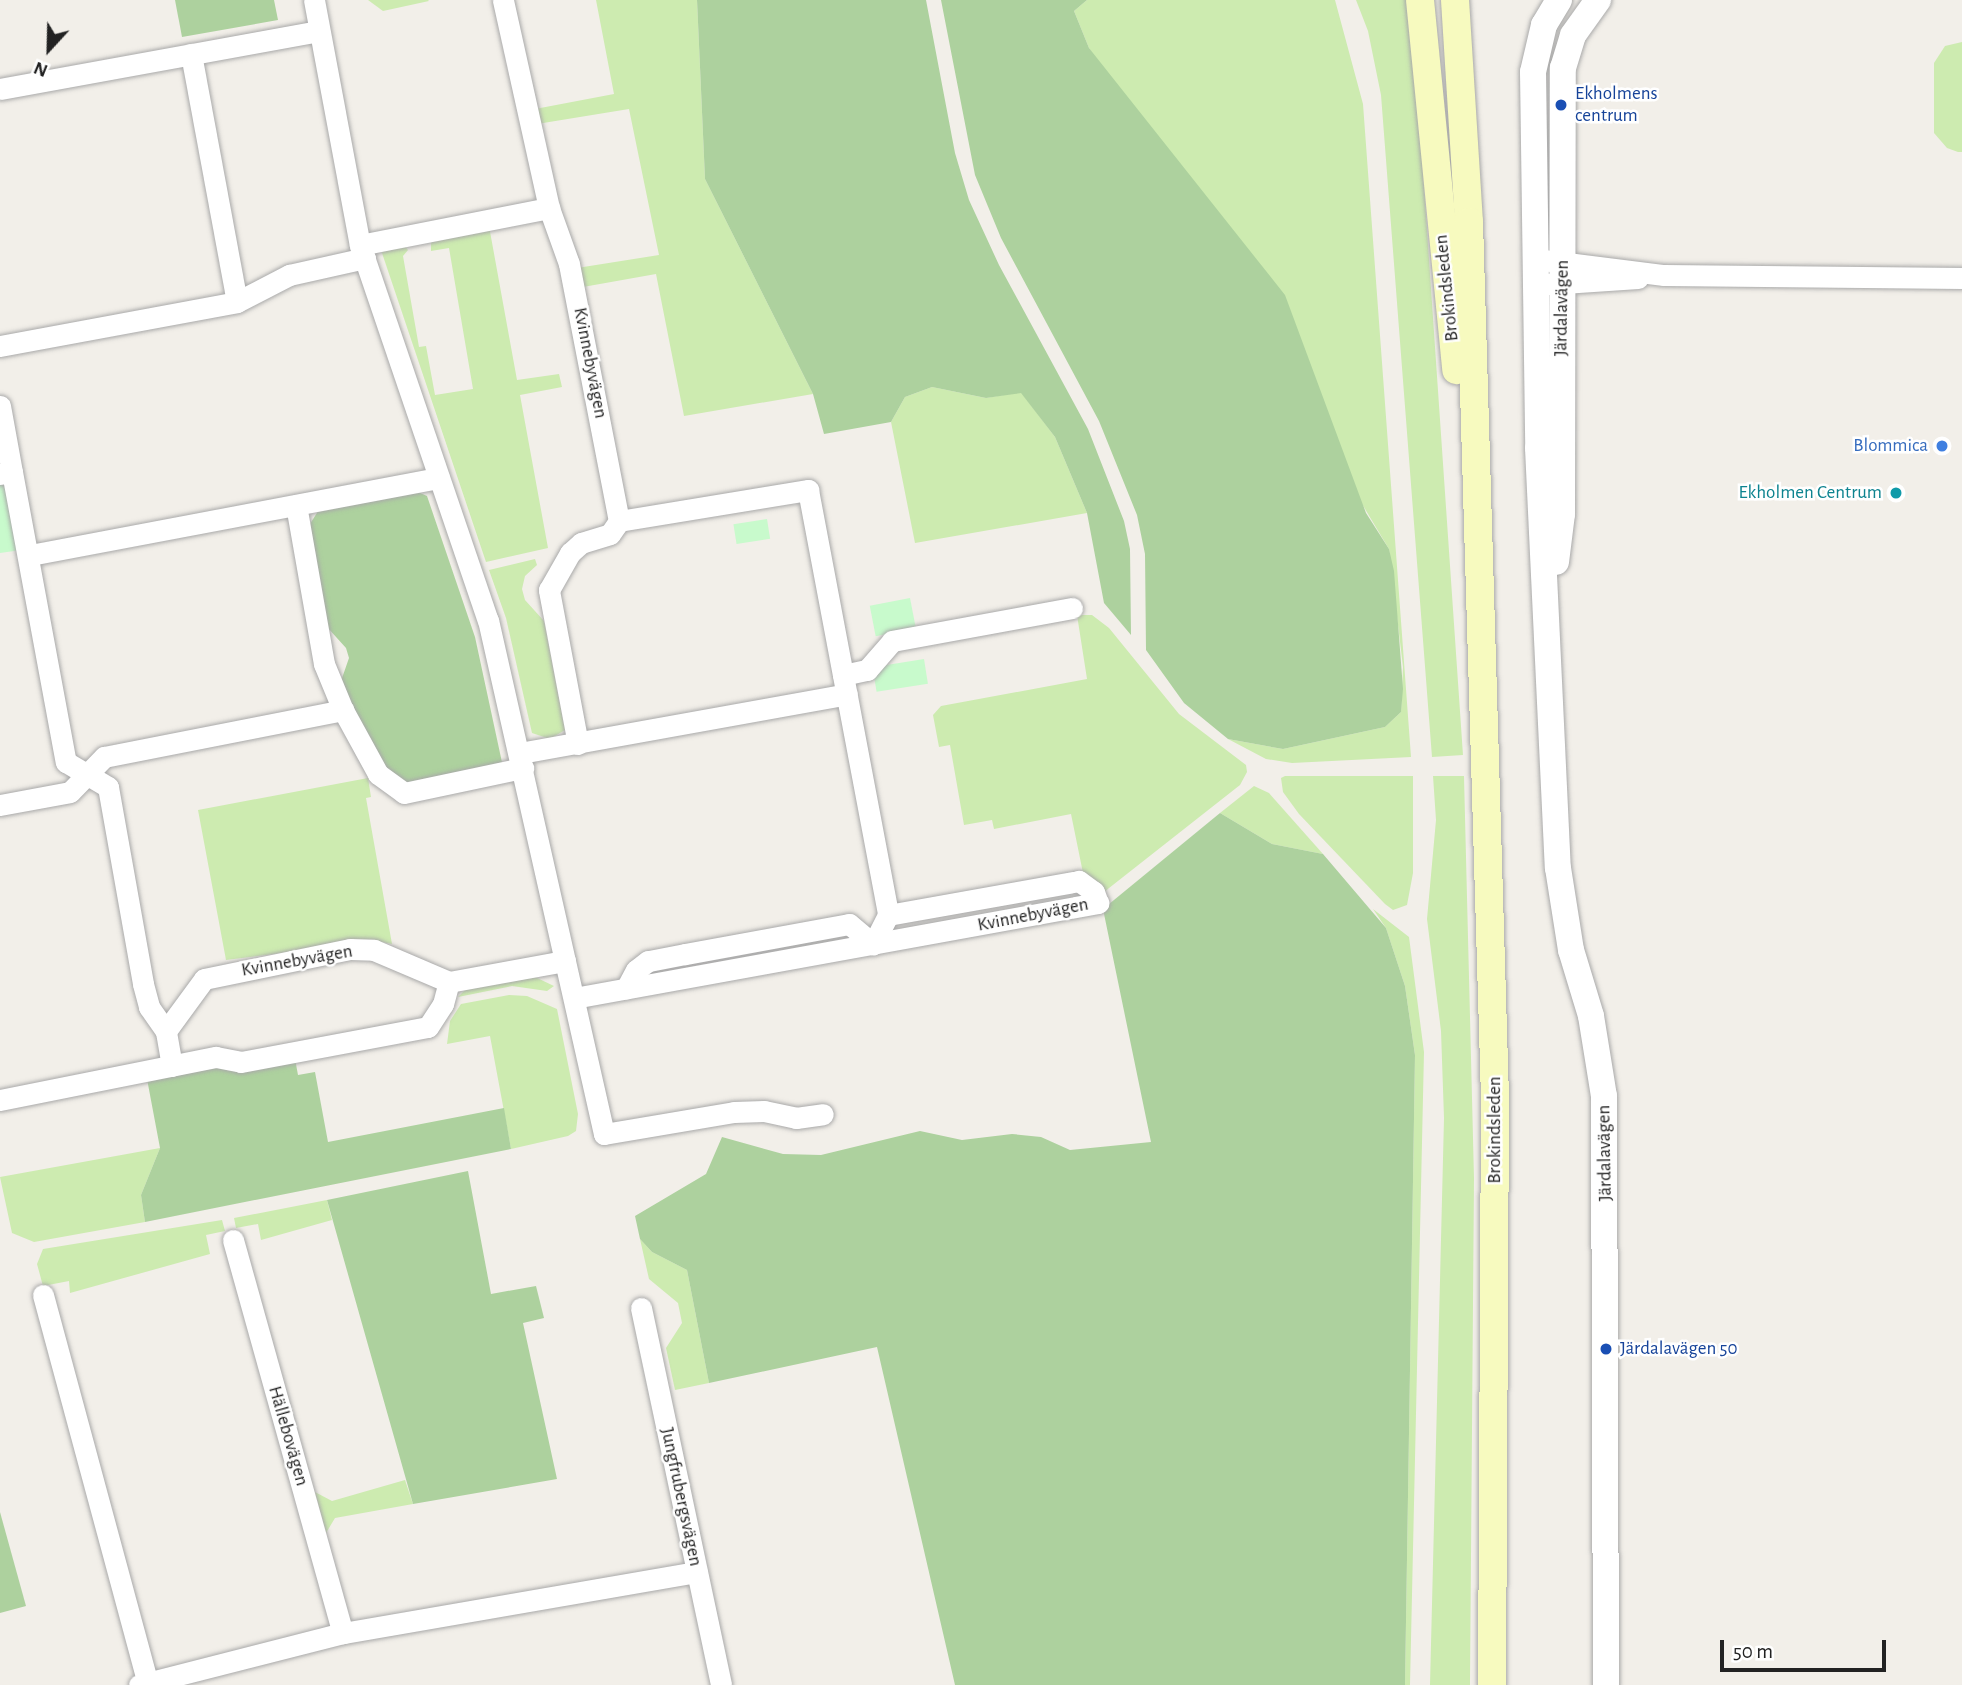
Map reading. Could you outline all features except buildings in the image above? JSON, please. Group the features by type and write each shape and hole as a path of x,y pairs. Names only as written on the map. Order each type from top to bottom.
{"main road":[{"name":"Brokindsleden","path":"1420,0 1477,576"},
{"name":"Brokindsleden","path":"1455,0 1469,222 1477,576 1496,1098 1492,1685"}],"street":[{"path":"314,0 363,251 488,620 522,761 604,1134 734,1112 764,1111 796,1118 823,1114"},
{"name":"Kvinnebyvägen","path":"503,0 549,208 569,264 619,521"},
{"name":"Järdalavägen","path":"1559,0 1541,33 1533,72 1540,514 1550,626 1559,880 1570,950 1591,1016 1604,1096 1606,1685"},
{"name":"Järdalavägen","path":"1550,626 1562,514 1563,68 1573,35 1598,0"},
{"path":"0,89 319,31"},
{"path":"191,54 237,302"},
{"path":"0,346 237,302 289,275 363,251 549,208"},
{"path":"1535,271 1962,278"},
{"path":"0,406 6,473 30,555 66,762 87,772 108,787 143,984 149,1007 166,1031 172,1066"},
{"path":"30,555 439,478"},
{"path":"578,744 549,590 570,553 581,543 610,534 619,521 808,490 888,915 873,944"},
{"path":"296,505 324,664 343,709 378,774 404,793 578,744 845,685 867,670 892,641 1072,608"},
{"path":"0,805 70,792 104,757 343,709"},
{"name":"Kvinnebyvägen","path":"574,998 1098,903 1094,892 1079,881 888,915"},
{"name":"Kvinnebyvägen","path":"166,1031 204,979 350,949 374,950 449,982"},
{"path":"0,1100 216,1057 241,1062 428,1027 436,1017 449,982 565,961"},
{"name":"Hällebovägen","path":"233,1240 343,1633"},
{"path":"43,1295 144,1684 343,1633 696,1572"},
{"name":"Jungfrubergsvägen","path":"641,1308 721,1685"}],"green space":[{"path":"175,0 274,0 278,20 182,37"},
{"path":"368,0 428,0 429,1 383,11"},
{"path":"596,0 697,0 705,179 813,394 684,416 656,274 583,287 577,268 659,255 629,109 537,124 535,109 614,94"},
{"path":"697,0 926,0 955,153 969,200 999,265 1088,429 1124,521 1130,549 1131,635 1104,603 1087,513 1055,437 1021,393 986,398 932,387 905,397 891,422 824,434 813,394 705,179"},
{"path":"941,0 1087,0 1074,11 1089,48 1285,295 1366,513 1389,549 1394,571 1403,689 1401,712 1385,727 1283,749 1228,739 1184,703 1146,650 1145,554 1137,515 1099,421 1001,238 975,175"},
{"path":"1087,0 1335,0 1363,104 1411,757 1292,763 1266,759 1228,739 1283,749 1385,727 1401,712 1403,667 1389,549 1089,48 1074,11"},
{"path":"1356,0 1406,0 1423,172 1463,755 1432,757 1381,95 1368,31"},
{"path":"1962,42 1962,152 1958,152 1947,148 1934,133 1934,63 1945,46"},
{"path":"489,226 517,380 559,374 562,387 520,395 548,548 486,562 382,253 383,248 404,245 408,250 403,256 419,347 426,346 435,395 473,389 449,248 431,251 431,242"},
{"path":"932,387 986,398 1021,392 1055,437 1087,513 915,543 891,422 905,397"},
{"path":"0,484 4,485 21,550 0,553"},
{"path":"418,492 427,496 475,637 503,767 410,784 396,779 378,763 341,681 349,658 346,648 327,627 310,524 320,508"},
{"path":"767,519 770,539 737,544 733,524"},
{"path":"535,559 537,565 525,576 522,589 525,600 544,621 565,730 550,739 532,733 506,618 489,570"},
{"path":"910,598 916,628 876,636 870,606"},
{"path":"1077,615 1092,615 1109,628 1179,714 1246,765 1247,772 1240,785 1104,892 1083,873 1071,814 994,829 992,820 964,825 950,745 939,747 933,715 941,706 1087,679"},
{"path":"924,659 928,684 877,692 873,667"},
{"path":"1413,776 1413,873 1407,905 1393,910 1385,904 1299,814 1283,792 1281,778"},
{"path":"1433,776 1464,776 1474,1178 1470,1685 1430,1685 1444,1118 1441,1031 1427,919 1436,820"},
{"path":"368,778 371,797 366,798 392,944 377,941 226,960 198,810"},
{"path":"1254,786 1269,793 1323,854 1272,844 1220,813"},
{"path":"1220,813 1272,844 1323,854 1386,928 1405,986 1415,1055 1405,1685 955,1685 877,1347 709,1383 687,1270 652,1252 640,1239 635,1216 706,1174 722,1137 783,1154 821,1155 920,1131 962,1140 1012,1134 1041,1137 1070,1150 1151,1142 1103,909"},
{"path":"1373,909 1409,937 1424,1052 1410,1685 1405,1685 1415,1055 1405,986 1386,928"},
{"path":"535,977 554,986 547,991 512,986 458,997 466,989"},
{"path":"509,995 527,996 557,1009 578,1114 576,1131 568,1136 511,1149 490,1036 447,1044 450,1021 461,1004"},
{"path":"295,1059 298,1075 315,1072 328,1142 504,1108 511,1149 145,1222 141,1195 160,1148 147,1079 218,1065"},
{"path":"160,1148 141,1195 145,1222 34,1242 12,1233 0,1177"},
{"path":"468,1171 491,1294 536,1286 544,1318 523,1323 557,1479 413,1504 327,1200"},
{"path":"327,1200 332,1220 261,1240 258,1224 236,1228 234,1218"},
{"path":"222,1220 225,1231 206,1235 210,1254 70,1293 69,1281 43,1286 37,1264 43,1249"},
{"path":"640,1239 652,1252 687,1270 709,1383 675,1390 666,1348 682,1323 678,1303 649,1279"},
{"path":"405,1480 413,1504 335,1518 326,1533 315,1492 332,1501"},
{"path":"0,1512 26,1606 0,1613"}],"place":[{"name":"Ekholmens centrum","path":"1561,105"},
{"name":"Blommica","path":"1942,446"},
{"name":"Ekholmen Centrum","path":"1896,493"},
{"name":"Järdalavägen 50","path":"1606,1349"}]}
